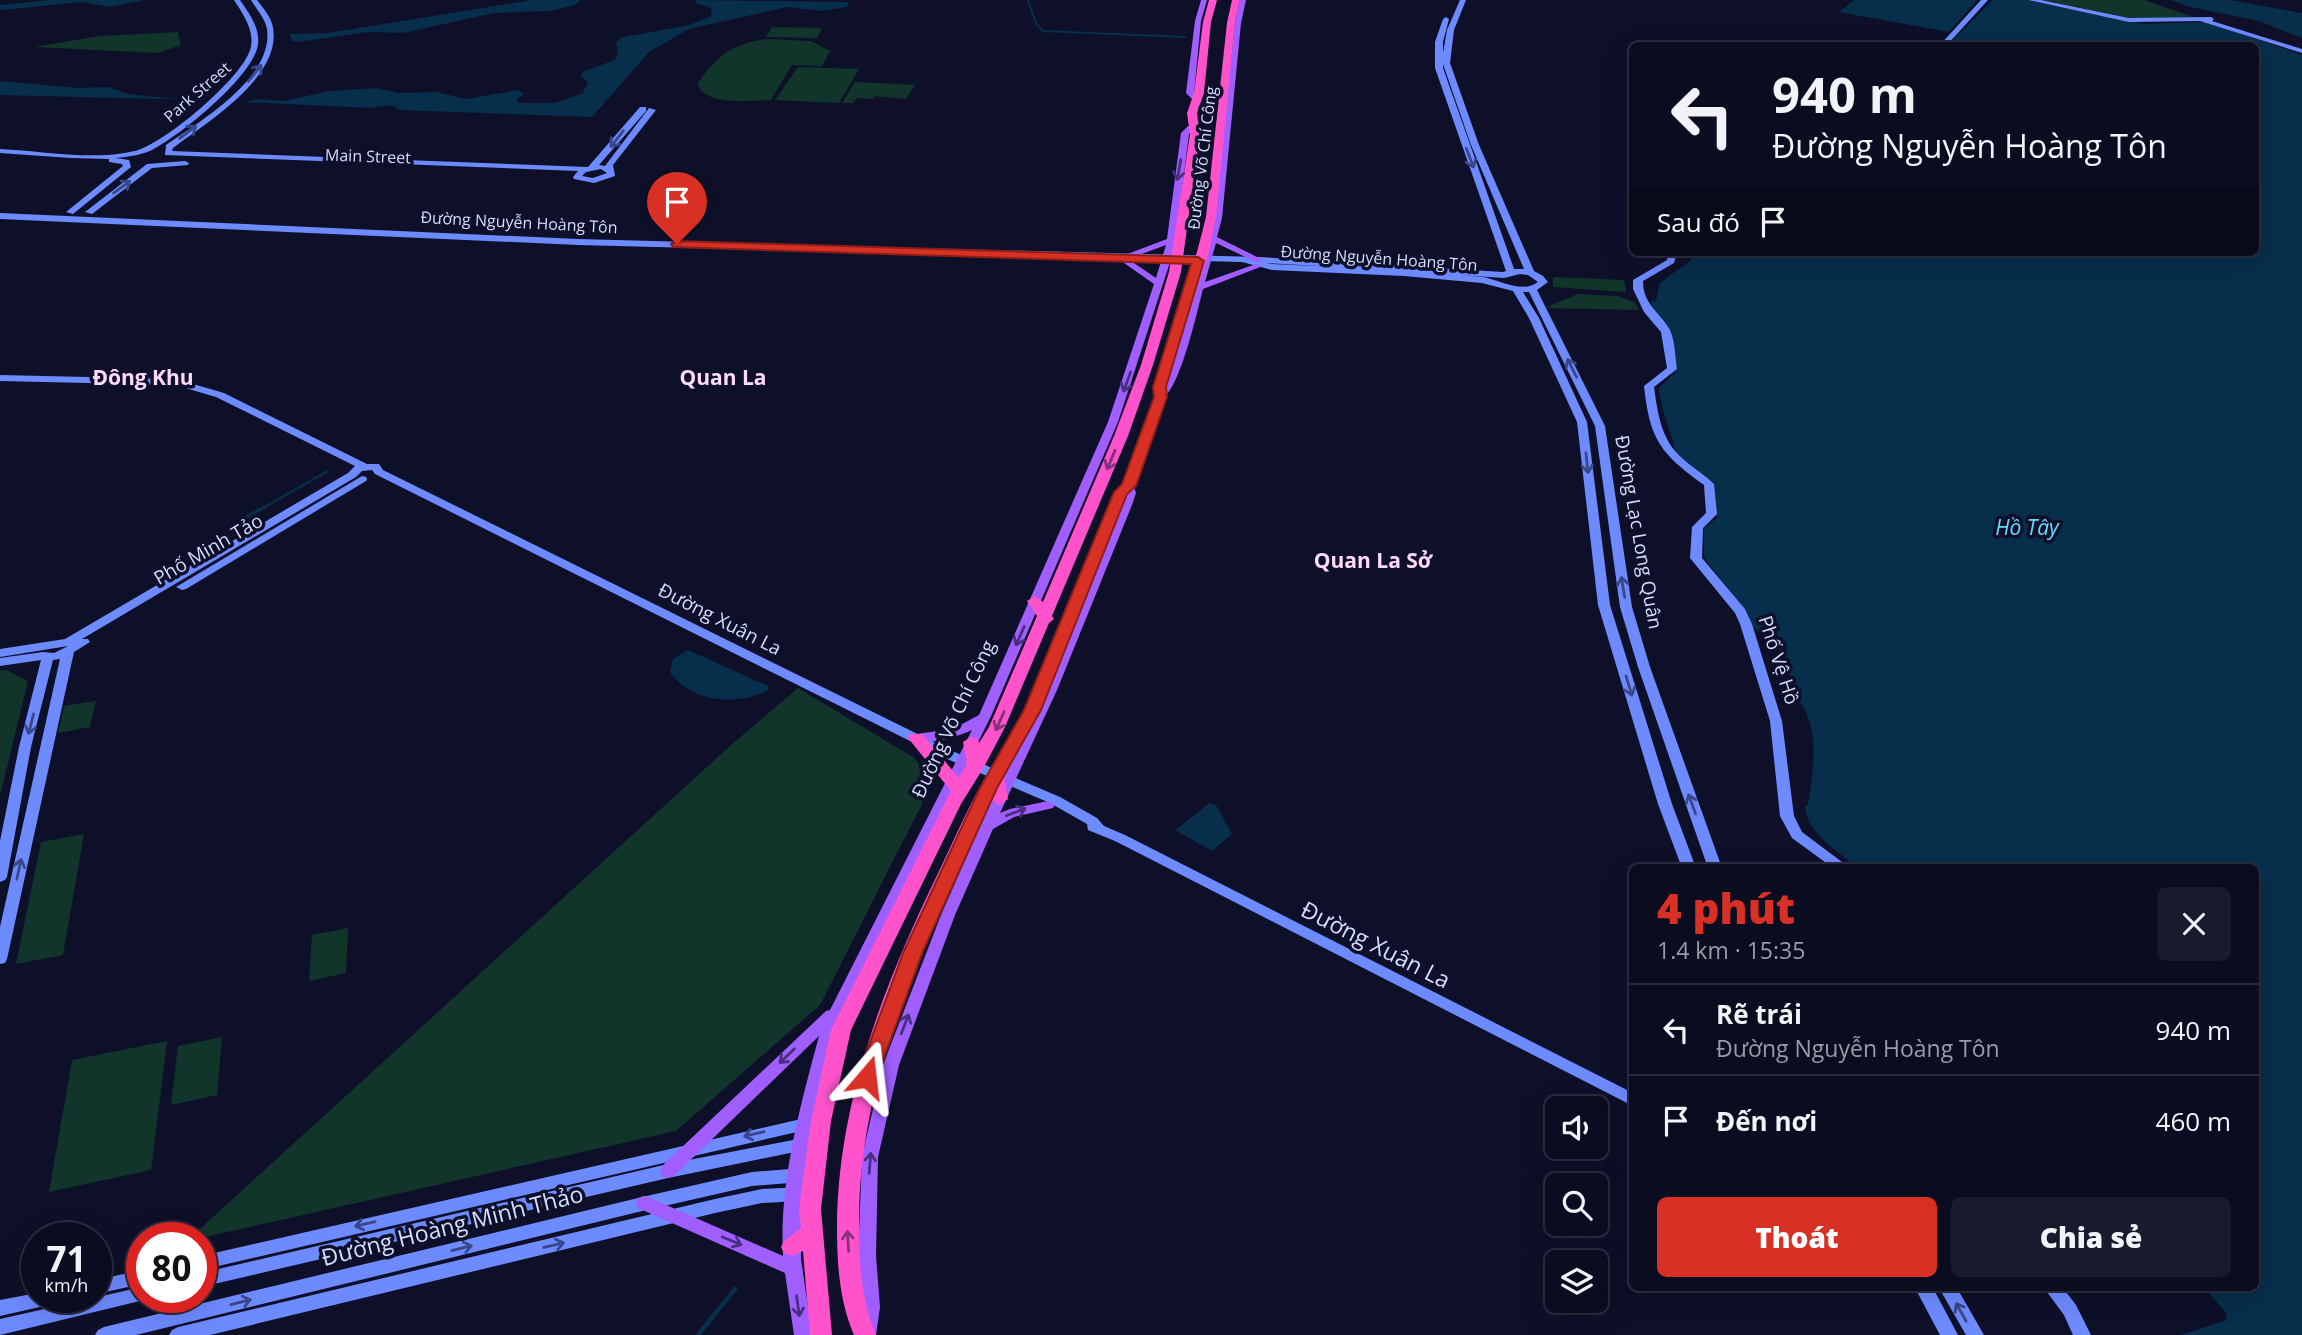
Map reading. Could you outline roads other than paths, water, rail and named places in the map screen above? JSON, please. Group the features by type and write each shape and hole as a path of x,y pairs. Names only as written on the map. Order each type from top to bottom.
{"highway":[{"name":"Đường Võ Chí Công","path":"821,1335 812,1232 803,1184 811,1133 841,1030 938,820 969,764 998,727 1046,619 1134,400 1169,263 1195,134 1191,128 1194,99 1199,93 1207,22 1213,0"},
{"name":"Đường Võ Chí Công","path":"866,1335 853,1309 846,1225 848,1176 860,1100 880,1035 914,951 1021,742 1121,492 1129,486 1161,397 1159,387 1205,255 1236,0"},
{"path":"1035,601 1046,619"},
{"path":"916,738 956,786"},
{"path":"969,764 971,742"},
{"path":"999,799 1002,777"},
{"path":"833,1018 833,1064"},
{"path":"792,1257 812,1232"}],"main road":[{"name":"Đường Võ Chí Công","path":"1194,99 1190,93 1198,21 1204,0"},
{"name":"Đường Võ Chí Công","path":"1233,33 1243,0"},
{"name":"Đường Võ Chí Công","path":"971,742 986,714 1112,422 1169,263 1172,215 1185,133 1191,128"},
{"name":"Đường Võ Chí Công","path":"1161,397 1168,388 1199,287 1205,255"},
{"path":"1205,255 1259,263"},
{"path":"1121,258 1169,263"},
{"path":"1121,258 1169,263"},
{"path":"1199,287 1259,263"},
{"path":"916,738 948,735 969,728 986,714"},
{"name":"Đường Võ Chí Công","path":"866,1335 871,1307 866,1213 870,1157 878,1113 914,1002 999,799"},
{"path":"987,826 1010,813 1047,801"},
{"name":"Đường Võ Chí Công","path":"811,1133 833,1018 938,820"},
{"path":"668,1171 833,1018"},
{"name":"Đường Võ Chí Công","path":"803,1184 792,1257 803,1335"},
{"path":"644,1203 671,1217 780,1260 792,1257"}],"street":[{"path":"1455,0 1439,41 1439,68 1507,273"},
{"path":"1463,0 1452,22 1446,63 1467,125 1530,272"},
{"path":"1946,42 1985,0"},
{"path":"2031,0 2129,20 2207,20 2302,51"},
{"path":"239,4 255,2"},
{"name":"Park Street","path":"168,153 169,147 239,92 263,64 270,49 270,28 255,2"},
{"name":"Park Street","path":"140,153 164,139 239,76 254,50 255,38 251,22 239,4"},
{"path":"579,179 578,173 589,168 647,110"},
{"path":"611,170 609,165 647,110"},
{"path":"0,153 109,155 168,153 166,159 136,166 126,162 0,153"},
{"path":"70,212 125,170 130,156 140,153"},
{"name":"Main Street","path":"156,163 604,180 612,174 611,170 589,168 168,153"},
{"path":"87,216 156,163"},
{"name":"Đường Nguyễn Hoàng Tôn","path":"59,218 70,212 87,216"},
{"name":"Đường Nguyễn Hoàng Tôn","path":"0,216 87,216 578,242 871,248 1121,258 1169,263 1205,255 1246,262 1481,280 1513,288 1532,289"},
{"path":"1644,296 1638,289 1637,280 1668,264 1673,256"},
{"name":"Đường Nguyễn Hoàng Tôn","path":"1259,263 1530,272"},
{"name":"Đường Lạc Long Quân","path":"1530,272 1543,282 1532,289 1600,426 1626,607 1644,667 1714,864"},
{"name":"Đường Lạc Long Quân","path":"1507,273 1503,282 1513,288 1534,318 1582,422 1604,606 1665,804 1688,864"},
{"name":"Phố Vệ Hồ","path":"1644,296 1649,312 1666,331 1672,369 1649,386 1654,427 1663,445 1693,474 1709,484 1712,514 1698,527 1696,558 1741,612 1746,624 1776,721 1787,816 1797,835 1837,864"},
{"path":"0,377 176,382 220,395 342,456 359,474"},
{"name":"Phố Minh Tảo","path":"46,653 69,648 250,547 359,474 379,472"},
{"name":"Đường Xuân La","path":"379,472 969,764 1002,777 1085,825 1098,828 1629,1098"},
{"path":"0,959 69,648"},
{"path":"0,653 46,653"},
{"path":"0,662 46,653"},
{"path":"0,877 46,653"},
{"name":"Đường Hoàng Minh Thảo","path":"217,1259 690,1149 811,1133"},
{"name":"Đường Hoàng Minh Thảo","path":"217,1276 668,1171 811,1133"},
{"name":"Đường Hoàng Minh Thảo","path":"104,1335 752,1179 803,1184"},
{"name":"Đường Hoàng Minh Thảo","path":"178,1335 803,1184"},
{"path":"1926,1291 1949,1335"},
{"path":"1950,1291 1975,1335"},
{"path":"2055,1291 2070,1310 2082,1335"},
{"path":"0,1326 126,1298"},
{"path":"1,1307 21,1303"}],"water":[{"path":"51,0 144,0 110,7 82,2 0,10 0,5"},
{"path":"532,0 580,0 575,5 549,11 494,13 403,33 368,32 298,42 292,41 290,34 328,33"},
{"path":"695,0 849,2 847,7 822,11 788,7 689,29 649,52 592,117 400,110 392,105 370,108 244,102 258,99 283,101 330,91 377,88 398,93 436,92 466,99 519,90 524,94 516,100 519,103 555,103 583,93 588,82 581,76 582,72 615,60 618,54 616,42 624,37 689,25 712,16 711,8 696,3"},
{"path":"1854,0 1977,0 1949,32 1839,12"},
{"name":"Hồ Tây","path":"1993,0 2027,0 2144,24 2208,22 2302,55 2302,1335 2181,1335 2227,1320 2226,1313 2208,1291 2259,1291 2259,864 1853,864 1825,842 1807,817 1805,807 1808,804 1814,750 1810,723 1798,700 1784,690 1791,681 1779,648 1753,627 1747,612 1704,556 1704,528 1717,518 1711,484 1676,454 1662,405 1659,388 1676,371 1672,332 1654,313 1651,301 1656,301 1660,283 1691,260 1690,256 2259,256 2259,42 1951,42"},
{"path":"2171,0 2230,0 2302,13 2302,38 2259,21 2190,7"},
{"path":"0,81 77,88 108,87 128,94 166,98 203,97 159,99 0,95"},
{"path":"688,650 768,686 769,689 758,695 731,700 703,696 690,690 670,672 673,659"},
{"path":"1210,803 1216,805 1232,834 1212,851 1175,830"}],"waterway":[{"path":"1028,0 1036,23 1043,31 1185,37"},
{"path":"261,509 328,471"},
{"path":"243,519 264,507"},
{"path":"698,1335 735,1289"}],"district":[{"name":"Đông Khu","path":"143,377"},
{"name":"Quan La","path":"723,377"},
{"name":"Quan La Sở","path":"1373,560"}]}
